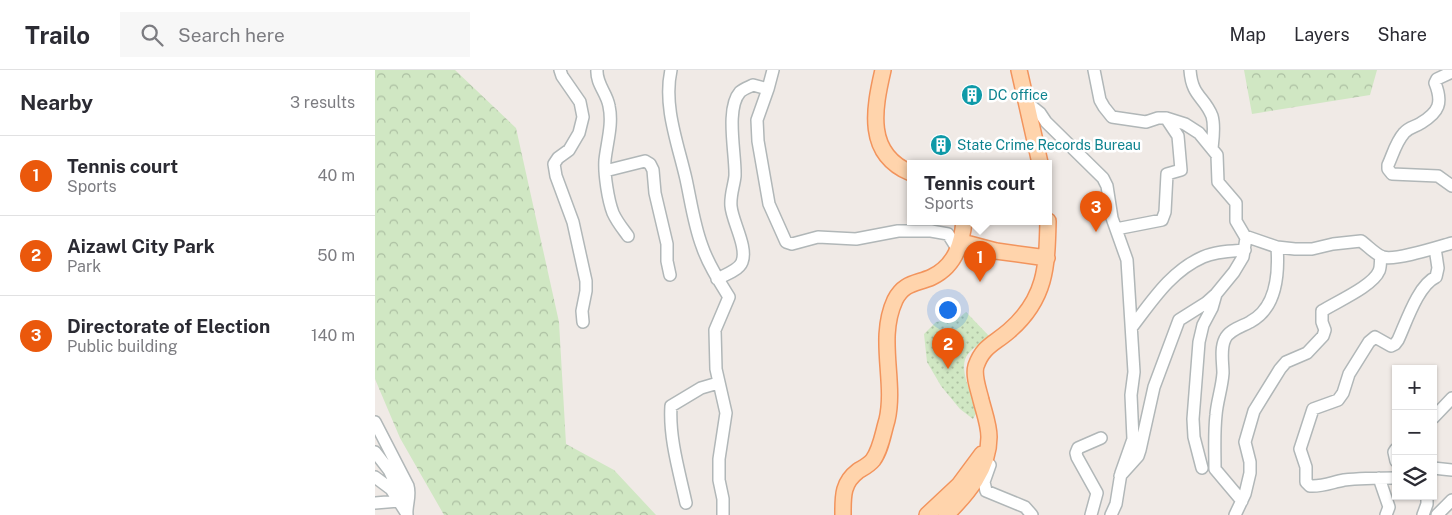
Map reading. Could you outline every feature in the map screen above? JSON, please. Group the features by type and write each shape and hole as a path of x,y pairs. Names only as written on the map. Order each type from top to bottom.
{"main road":[{"path":"883,70 875,123 879,144 889,159 907,171"},
{"path":"1019,70 1040,160"},
{"path":"843,515 843,492 847,482 851,476 873,461 887,417 889,398 886,339 895,300 906,286 941,272 951,262 960,246 963,225"},
{"path":"945,515 978,478 985,463 989,436 975,369 981,353 1023,319 1031,308 1043,283 1047,258 1048,225"},
{"path":"960,246 1047,258"},
{"path":"927,515 959,484 980,456 989,436"}],"street":[{"path":"560,70 580,102 583,117 579,133 569,150 557,158 554,164 556,176 573,222 585,281 586,292 582,311 583,322"},
{"path":"597,70 598,81 609,106 610,120 605,171 613,214 628,236"},
{"path":"659,70 671,72 669,84 670,107 702,248 717,279 729,297 715,330 716,369 726,414 719,459 723,515"},
{"path":"773,70 769,89 757,120 758,141 769,204 786,242 792,244 819,237 857,240 889,232 931,231 948,234 960,246"},
{"path":"1094,70 1100,100 1112,117 1146,122 1166,118 1192,128 1199,133 1217,155 1218,182 1235,200 1237,210 1236,221 1245,236 1245,250 1234,272 1206,303 1179,320 1154,387 1138,456 1120,476"},
{"path":"1191,70 1191,80 1195,92 1212,117 1212,148"},
{"path":"1452,72 1437,79 1435,83 1440,94 1437,107 1431,116 1403,133 1397,142 1388,165 1388,169 1392,174 1438,176 1452,186"},
{"path":"717,279 738,267 742,263 743,256 741,238 731,206 731,193 735,176 733,114 737,98 741,92 753,85 769,89"},
{"path":"1025,101 1040,113 1051,127 1074,147 1103,178 1107,186 1116,229 1127,260 1134,372 1131,395 1133,439 1120,476 1118,498 1112,514"},
{"path":"1116,229 1162,220 1165,212 1167,174 1181,170 1178,136 1166,118"},
{"path":"605,171 645,161 650,164 653,170 655,193 667,244 667,261 670,276"},
{"path":"1245,236 1277,247 1312,249 1333,244 1361,242 1383,257 1398,257 1452,243"},
{"path":"1242,501 1215,469 1216,412 1222,383 1224,341 1229,334 1253,321 1271,298 1277,281 1277,247"},
{"path":"1392,478 1342,480 1317,487 1310,486 1306,482 1306,467 1300,449 1313,409 1338,400 1343,393 1349,374 1369,342 1375,337 1391,346 1398,340 1413,305 1431,279 1436,277 1438,268 1435,248"},
{"path":"1132,327 1165,285 1183,268 1204,256 1245,250"},
{"path":"1235,515 1242,501 1250,473 1250,462 1245,442 1254,411 1286,362 1307,353 1323,336 1325,330 1322,322 1322,311 1367,286 1379,270 1381,256"},
{"path":"1202,468 1194,437 1193,412 1200,336 1216,294"},
{"path":"686,503 670,422 671,406 701,388 718,384"},
{"path":"1437,414 1452,398"},
{"path":"375,422 408,486 409,492 403,500 375,503"},
{"path":"1194,437 1215,432"},
{"path":"989,436 992,457 984,482 986,491 1025,507 1032,515"},
{"path":"1091,515 1097,493 1076,453 1078,448 1101,438"},
{"path":"375,452 389,470 403,500 407,515"},
{"path":"1437,468 1452,470"},
{"path":"375,477 403,500"},
{"path":"1379,478 1389,507 1386,515"},
{"path":"1423,515 1427,500"},
{"path":"1437,515 1452,500"}],"green space":[{"path":"375,70 455,70 516,128 559,322 566,444 614,470 656,515 444,515 400,438 375,379"},
{"path":"1244,70 1377,70 1370,95 1252,114"},
{"path":"966,312 989,336 970,351 965,360 965,374 969,390 978,410 973,419 960,409 941,386 927,362 924,334 936,322 960,317"}],"place":[{"name":"DC office","path":"972,95"},
{"name":"State Crime Records Bureau","path":"941,145"},
{"name":"Directorate of Election","path":"1096,232"},
{"name":"Tennis court","path":"980,282"},
{"name":"Aizawl City Park","path":"948,369"}]}
